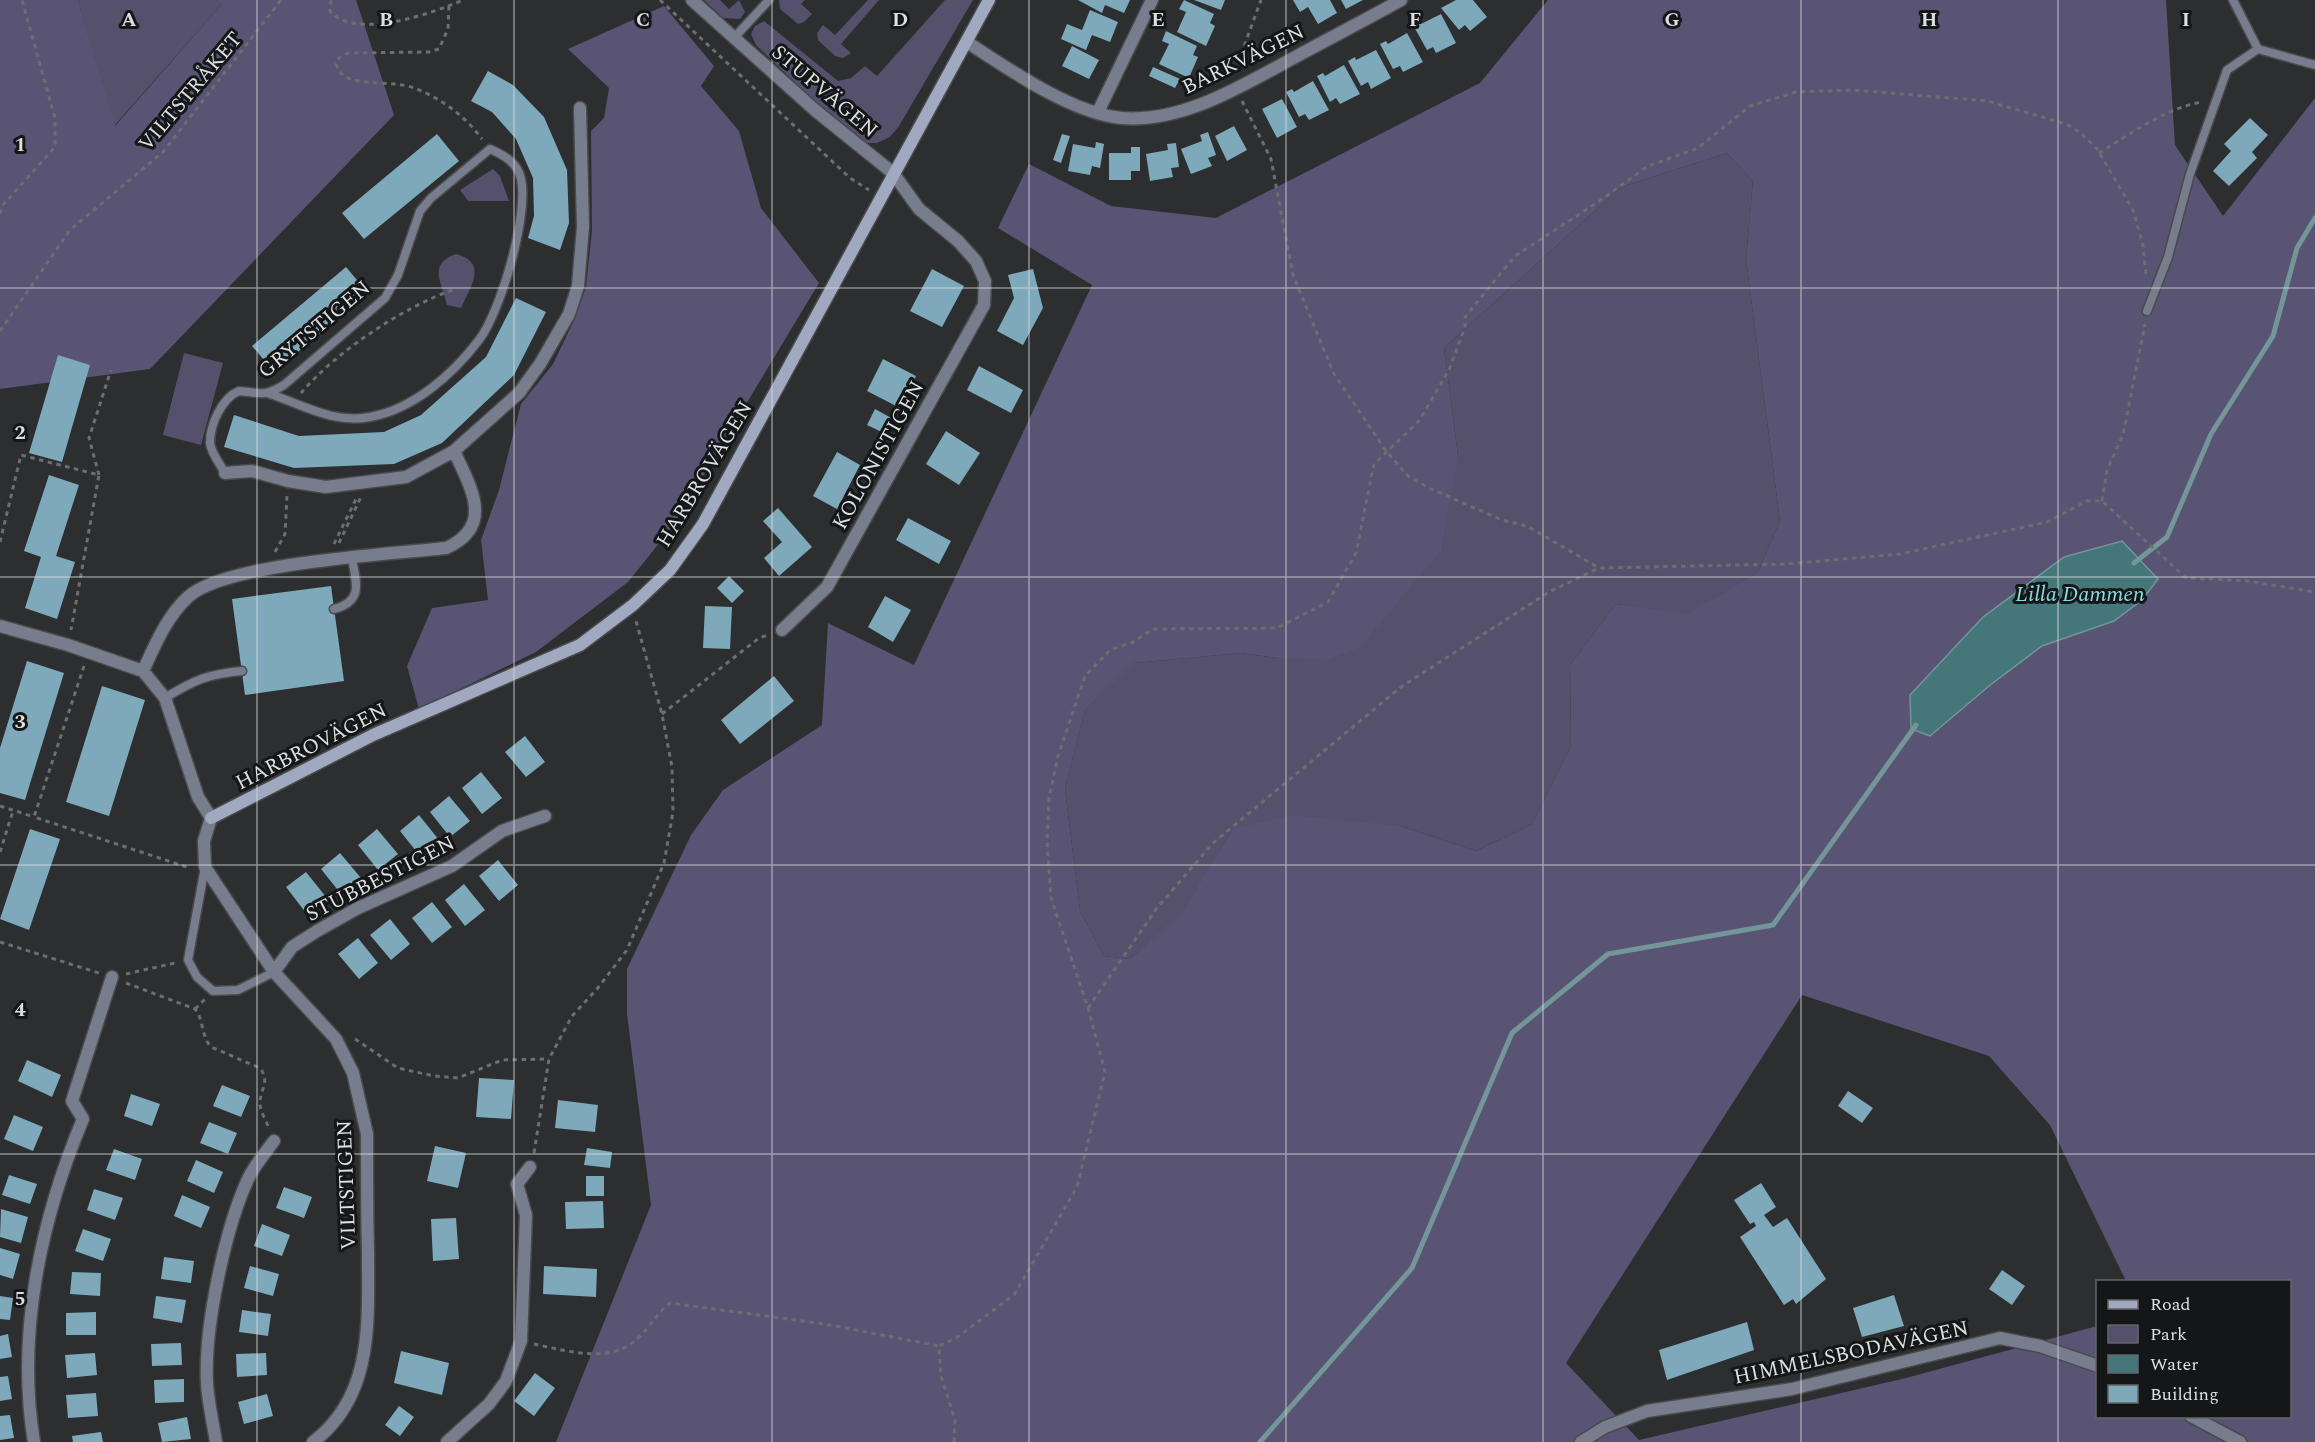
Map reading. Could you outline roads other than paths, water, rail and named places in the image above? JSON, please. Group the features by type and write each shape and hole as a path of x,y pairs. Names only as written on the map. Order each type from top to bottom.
{"street":[{"name":"STUPVÄGEN","path":"692,0 733,39 892,173"},
{"name":"HARBROVÄGEN","path":"211,818 373,735 580,645 633,605 670,570 702,524 881,198 892,173 989,0"},
{"path":"1098,112 1152,0"},
{"name":"BARKVÄGEN","path":"967,42 1030,82 1098,112 1121,118 1149,117 1187,109 1236,88 1401,0"},
{"name":"GRYTSTIGEN","path":"225,473 252,471 288,481 326,487 406,477 454,451 519,393 540,364 569,314 578,286 583,254 580,108"},
{"name":"KOLONISTIGEN","path":"782,630 827,587 984,305 985,281 976,261 958,241 919,209 892,173"},
{"path":"143,670 171,617 189,596 231,576 332,560 446,548 458,543 473,530 474,495 454,451"},
{"path":"0,626 69,645 143,670 165,698 198,797 211,818 204,842 205,867"},
{"name":"STUBBESTIGEN","path":"274,972 292,947 317,931 358,908 453,866 502,831 545,816"},
{"name":"VILTSTIGEN","path":"205,867 274,972 336,1039 353,1073 367,1134 368,1341 349,1400 335,1421 313,1442"},
{"path":"34,1442 29,1413 27,1360 33,1297 43,1243 62,1172 83,1119 72,1101 111,977"},
{"path":"216,1442 207,1383 209,1336 230,1235 248,1178 274,1141"},
{"path":"447,1442 489,1404 506,1381 521,1341 526,1215 517,1184 530,1167"},
{"name":"HIMMELSBODAVÄGEN","path":"1581,1442 1605,1427 1647,1411 1792,1389 2000,1338 2040,1346 2096,1366"},
{"path":"2195,1418 2240,1442"}],"lane":[{"path":"733,39 769,0"},
{"path":"2233,0 2258,49 2315,65"},
{"path":"2147,311 2168,257 2190,174 2227,70 2258,49"},
{"name":"GRYTSTIGEN","path":"225,473 212,452 210,442 220,407 232,394 239,391 270,393 294,402 318,415 368,418 393,412 422,395 454,367 480,339 496,305 524,210 521,178 512,161 490,149 431,198 420,211 398,275 385,298 284,385 270,393"},
{"path":"334,609 348,606 355,596 356,582 352,558"},
{"path":"165,698 191,681 211,674 242,671"},
{"path":"205,867 188,960 197,977 213,991 238,990 274,972"}],"water":[{"name":"Lilla Dammen","path":"2122,541 2158,579 2142,600 2114,621 2042,646 1989,686 1930,736 1911,729 1910,695 1983,617 2064,557"}],"waterway":[{"path":"2134,563 2167,537 2211,434 2273,336 2297,248 2315,218"},
{"path":"1260,1442 1412,1268 1512,1033 1608,954 1773,925 1916,725"}]}
